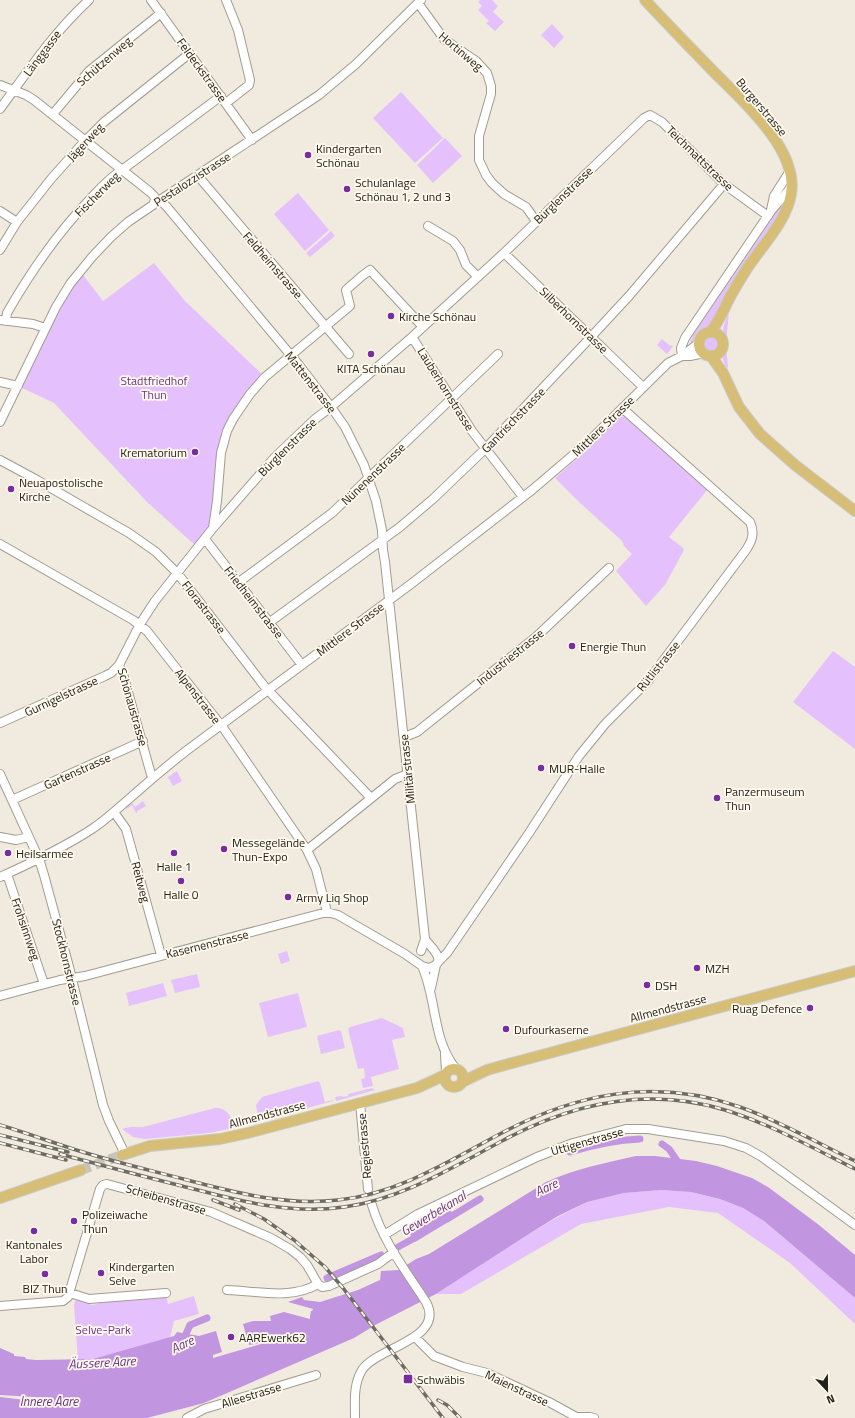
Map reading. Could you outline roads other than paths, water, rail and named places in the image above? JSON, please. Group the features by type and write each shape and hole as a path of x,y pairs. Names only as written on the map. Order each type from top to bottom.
{"main road":[{"name":"Burgerstrasse","path":"645,0 764,125 782,151 790,171 792,186 790,199 785,214 744,273 723,312 710,332"},
{"name":"Burgerstrasse","path":"721,336 720,329 723,312"},
{"path":"712,354 724,343 721,336 714,332 702,335 699,343 700,349 712,354 739,407 757,432 785,458 855,511"},
{"name":"Allmendstrasse","path":"123,1154 150,1146 231,1137 417,1088 451,1074 487,1070 855,971"},
{"name":"Allmendstrasse","path":"451,1074 456,1087 462,1082 487,1070"},
{"path":"451,1074 463,1077 462,1082"},
{"path":"0,1198 81,1170"}],"street":[{"name":"Länggasse","path":"0,109 47,44 64,24 89,0"},
{"name":"Feldeckstrasse","path":"151,0 252,140"},
{"name":"Fischerweg","path":"3,320 27,279 68,224 113,175 223,99 249,85 250,80 238,30 226,0"},
{"name":"Pestalozzistrasse","path":"0,422 45,328 63,295 92,257 111,237 128,222 158,200 198,176 309,102 334,83 356,64 420,2"},
{"name":"Hortinweg","path":"420,2 444,39 476,61 487,73 491,86 491,94 479,136 480,160 486,175 492,183 504,194 526,207 536,221"},
{"name":"Schützenweg","path":"52,114 89,71 161,13"},
{"name":"Jägerweg","path":"0,250 17,222 50,179 85,140 104,122 189,54"},
{"name":"Mattenstrasse","path":"0,85 30,97 167,207 290,355 331,407 353,441 368,479 377,508 389,600"},
{"name":"Bürglenstrasse","path":"213,528 275,457 315,419 424,327 644,118 650,116"},
{"name":"Teichmattstrasse","path":"650,116 662,122 724,184 770,214"},
{"path":"770,214 774,196 790,171"},
{"name":"Feldheimstrasse","path":"198,176 324,327 349,354"},
{"name":"Gantrischstrasse","path":"270,622 382,540 434,498 485,449 634,290 724,184"},
{"path":"682,356 681,348 685,338 770,214 792,186"},
{"path":"0,211 17,222"},
{"path":"428,226 453,241 460,250 466,265 478,277"},
{"name":"Silberhornstrasse","path":"504,252 643,388"},
{"path":"290,355 350,306 346,290 370,270 424,327"},
{"path":"3,320 33,324 45,328"},
{"name":"Lauberhornstrasse","path":"412,337 485,449 523,498"},
{"name":"Mittlere Strasse","path":"4,875 38,859 93,829 152,778 523,498 570,458 668,363 682,356 699,343"},
{"name":"Nünenenstrasse","path":"239,582 321,522 498,354"},
{"name":"Mittlere Strasse","path":"682,356 712,354"},
{"name":"Schönaustrasse","path":"152,778 143,741 119,665 140,624 155,601 206,539 213,528 217,503 219,466 227,431 241,406 258,384 290,355"},
{"path":"0,382 18,386"},
{"name":"Rütlistrasse","path":"437,963 447,953 529,833 579,756 605,724 648,681 746,550 753,538 750,522 622,408"},
{"name":"Florastrasse","path":"0,460 129,533 156,552 178,574 268,690 371,798"},
{"path":"217,503 228,511"},
{"name":"Friedheimstrasse","path":"206,539 302,664"},
{"name":"Alpenstrasse","path":"0,544 140,624 147,631 221,725 308,850 316,869 327,912"},
{"name":"Industriestrasse","path":"404,737 417,732 536,637 609,568"},
{"name":"Militärstrasse","path":"389,600 424,939 420,952"},
{"name":"Gurnigelstrasse","path":"0,724 105,676 111,673 119,665"},
{"name":"Gartenstrasse","path":"12,800 143,741"},
{"name":"Stockhornstrasse","path":"0,774 29,837 47,884 103,1104 123,1154"},
{"path":"308,850 395,779 408,774"},
{"name":"Reitweg","path":"114,812 126,829 161,955"},
{"path":"0,836 16,840 29,837"},
{"name":"Frohsinnweg","path":"4,875 44,984"},
{"path":"327,912 338,915 421,965 429,968 437,963"},
{"name":"Kasernenstrasse","path":"0,996 44,984 85,976 327,912"},
{"path":"424,939 438,954 431,988"},
{"path":"404,954 413,954 426,948 444,948 452,944"},
{"path":"420,952 418,958 431,988 434,1013 451,1074"},
{"name":"Regiestrasse","path":"360,1103 368,1189"},
{"name":"Uttigenstrasse","path":"384,1235 425,1211 548,1152 610,1133 626,1129 640,1128 724,1141 746,1148 762,1157 855,1225"},
{"name":"Scheibenstrasse","path":"70,1293 100,1189 103,1185 108,1184 211,1212 271,1238 300,1257 307,1265 318,1284"},
{"path":"355,1418 355,1388 357,1379 364,1367 376,1358 415,1337 425,1328 429,1317 429,1310 426,1302 384,1235 376,1219 372,1205"},
{"path":"227,1290 285,1293 301,1291 318,1284 322,1287 329,1286 378,1264 393,1250"},
{"path":"0,1306 63,1301 70,1293 89,1299 166,1293"},
{"name":"Maienstrasse","path":"415,1337 434,1356 438,1358 463,1367 487,1373 578,1417"},
{"name":"Alleestrasse","path":"187,1418 204,1410 316,1374"},
{"path":"578,1417 594,1418"}],"water":[{"path":"636,1156 655,1156 696,1161 717,1166 752,1178 768,1187 819,1225 855,1255 855,1298 764,1221 743,1208 720,1199 691,1192 661,1190 624,1193 587,1202 558,1216 436,1294 377,1324 354,1338 204,1403 147,1418 0,1418 0,1397 34,1401 34,1405 50,1405 50,1398 0,1395 0,1348 14,1354 14,1356 25,1357 26,1359 93,1359 174,1336 177,1332 199,1336 216,1331 222,1352 213,1355 213,1358 261,1344 249,1345 243,1324 253,1321 271,1321 270,1316 284,1312 310,1319 311,1311 313,1309 288,1302 302,1297 304,1300 320,1302 358,1290 380,1280 381,1271 399,1270 416,1259 429,1254 546,1182 579,1170"},
{"path":"448,1206 455,1218 415,1242 407,1230"}],"waterway":[{"name":"Gewerbekanal","path":"570,1152 604,1143 640,1139"},
{"name":"Gewerbekanal","path":"662,1144 669,1149 680,1165"},
{"name":"Gewerbekanal","path":"447,1219 480,1199"},
{"name":"Gewerbekanal","path":"398,1247 420,1235"},
{"name":"Gewerbekanal","path":"327,1278 381,1255"},
{"name":"Aare","path":"186,1334 190,1325 207,1318"}],"tunnel":[{"path":"81,1170 122,1155"},
{"path":"368,1189 372,1205"}],"railway":[{"path":"0,1125 123,1164 243,1194 281,1200 300,1201 338,1200 359,1197 380,1191 420,1176 526,1121 555,1109 585,1100 615,1094 646,1092 677,1093 708,1098 740,1107 784,1125 855,1161"},
{"path":"60,1154 242,1201 282,1208 323,1209 365,1203 406,1190 445,1172 528,1128 583,1108 610,1102 639,1099 667,1099 696,1103 742,1116 791,1137 855,1169"},
{"path":"0,1135 68,1152"},
{"path":"0,1143 66,1160"},
{"path":"213,1200 239,1210"},
{"path":"235,1204 264,1219 294,1240 325,1267 343,1288 443,1418"},
{"path":"438,1400 447,1405 460,1418"}],"place":[{"name":"Kindergarten Schönau","path":"308,155"},
{"name":"Schulanlage Schönau 1, 2 und 3","path":"347,189"},
{"name":"Kirche Schönau","path":"391,316"},
{"name":"KITA Schönau","path":"371,354"},
{"name":"Krematorium","path":"195,452"},
{"name":"Neuapostolische Kirche","path":"11,489"},
{"name":"Energie Thun","path":"572,646"},
{"name":"MUR-Halle","path":"541,768"},
{"name":"Panzermuseum Thun","path":"717,798"},
{"name":"Messegelände Thun-Expo","path":"224,849"},
{"name":"Heilsarmee","path":"8,853"},
{"name":"Halle 1","path":"174,853"},
{"name":"Halle 0","path":"181,881"},
{"name":"Army Liq Shop","path":"288,897"},
{"name":"MZH","path":"697,968"},
{"name":"DSH","path":"647,985"},
{"name":"Ruag Defence","path":"810,1008"},
{"name":"Dufourkaserne","path":"506,1029"},
{"name":"Polizeiwache Thun","path":"74,1221"},
{"name":"Kantonales Labor","path":"34,1231"},
{"name":"Kindergarten Selve","path":"101,1273"},
{"name":"BIZ Thun","path":"45,1274"},
{"name":"AAREwerk62","path":"231,1337"},
{"name":"Schwäbis","path":"408,1379"}],"park label":[{"name":"Stadtfriedhof Thun","path":"154,387"},
{"name":"Selve-Park","path":"103,1329"}],"water label":[{"name":"Äussere Aare","path":"102,1362"},
{"name":"Innere Aare","path":"49,1401"}]}
